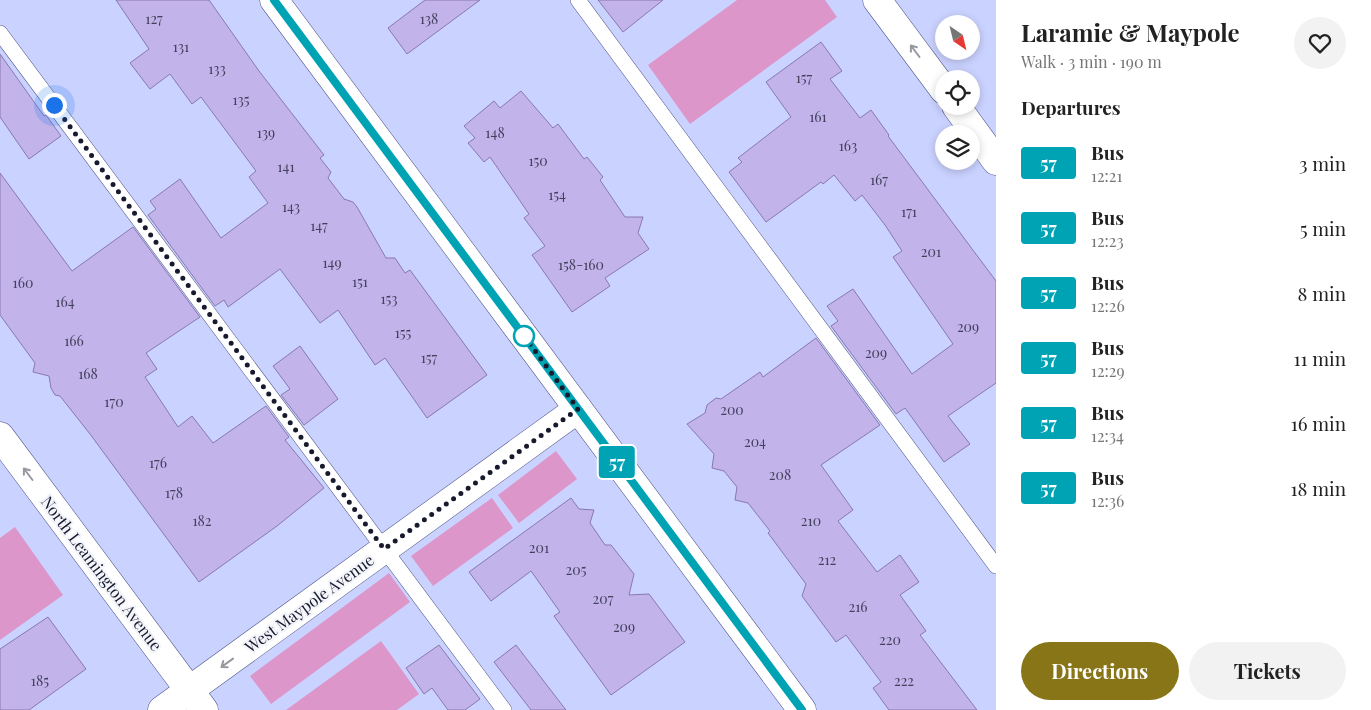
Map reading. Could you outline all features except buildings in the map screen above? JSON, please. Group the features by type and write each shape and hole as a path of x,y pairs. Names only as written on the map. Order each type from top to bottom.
{"street":[{"path":"274,0 802,710"},
{"path":"877,0 935,78"},
{"path":"963,115 996,161"},
{"name":"West Maypole Avenue","path":"162,710 197,700 384,549 578,409"},
{"name":"North Leamington Avenue","path":"0,436 197,700"}],"lane":[{"path":"578,0 996,566"},
{"path":"0,33 504,710"}],"shaded area":[{"path":"737,0 825,0 837,17 690,124 648,65"},
{"path":"556,451 577,479 519,523 498,495"},
{"path":"492,498 513,528 433,586 411,556"},
{"path":"15,527 63,595 0,640 0,538"},
{"path":"389,573 410,602 271,704 250,676"},
{"path":"381,641 419,694 397,710 286,710"}],"bus line":[{"name":"57","path":"274,0 802,710"}],"route":[{"path":"54,105 384,549 578,409 524,336"}]}
